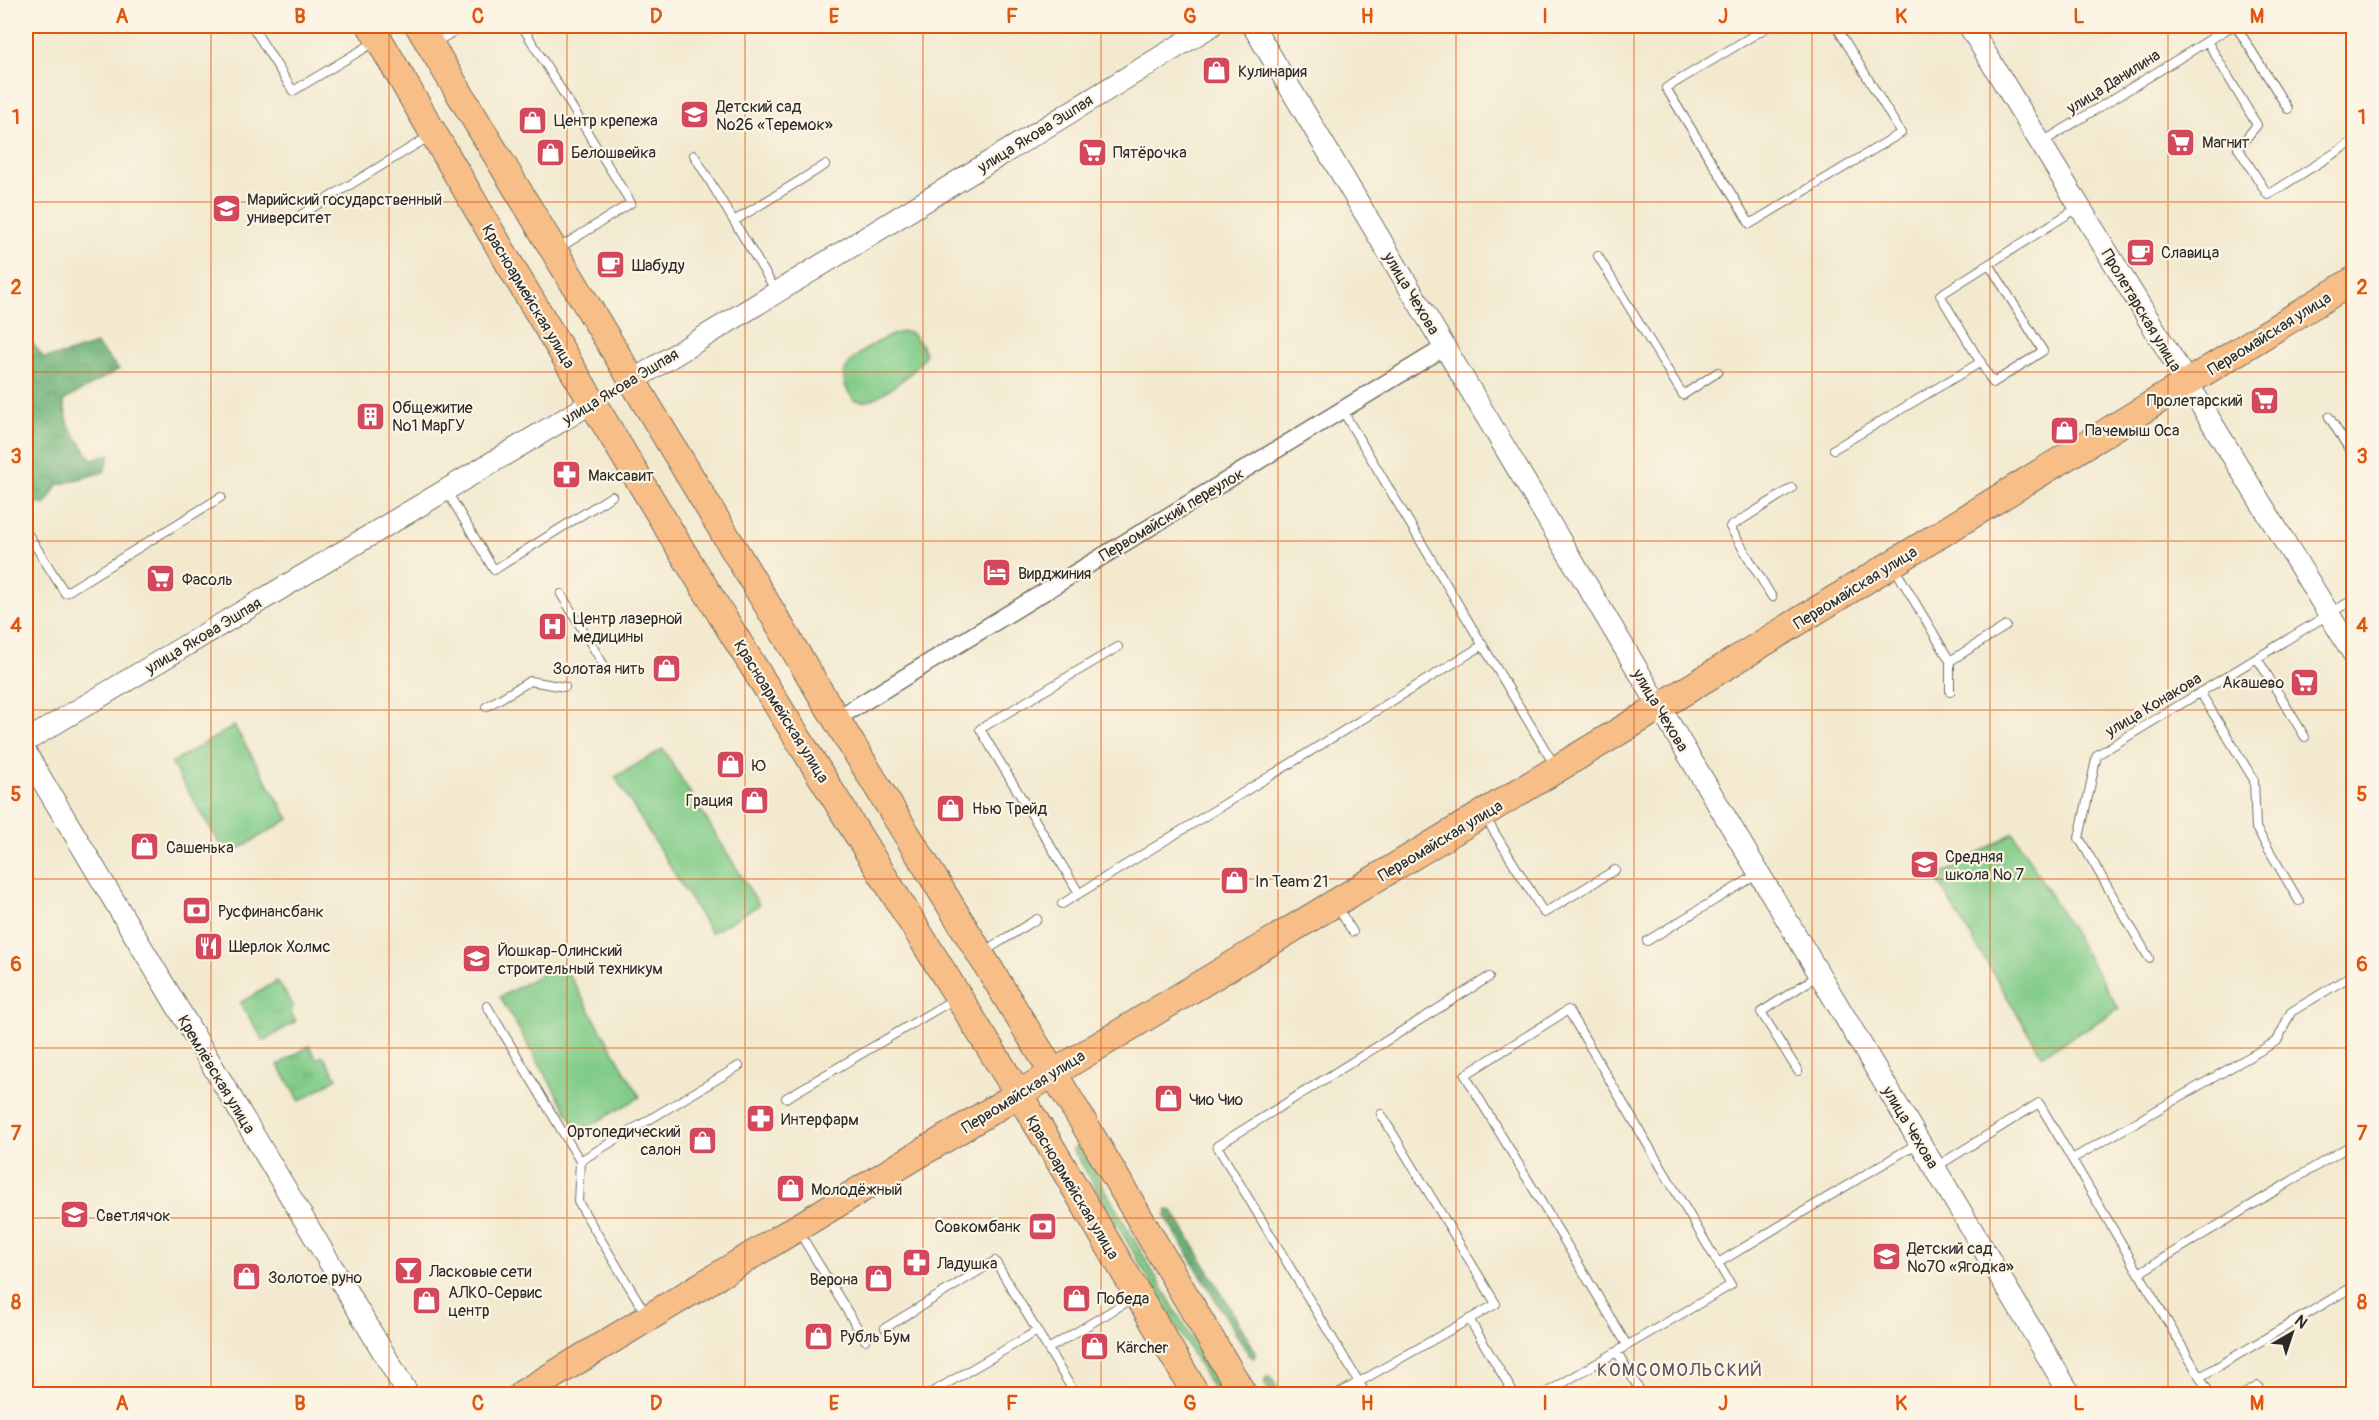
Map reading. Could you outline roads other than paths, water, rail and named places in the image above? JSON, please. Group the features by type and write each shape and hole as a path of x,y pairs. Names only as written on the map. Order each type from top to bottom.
{"main road":[{"name":"Красноармейская улица","path":"375,32 517,277 688,562 1019,1095 1196,1395"},
{"path":"425,35 836,719 1053,1073 1243,1395"},
{"name":"Первомайская улица","path":"522,1395 1659,707 2354,280"},
{"name":"улица Якова Эшпая","path":"593,402 632,381"}],"street":[{"name":"улица Якова Эшпая","path":"632,381 1211,26"},
{"name":"улица Чехова","path":"1253,26 2070,1395"},
{"name":"Пролетарская улица","path":"1969,26 2354,655"},
{"name":"Первомайский переулок","path":"836,719 1445,347"},
{"name":"улица Якова Эшпая","path":"26,741 593,402"},
{"name":"Кремлёвская улица","path":"26,753 408,1395"}],"lane":[{"path":"252,26 293,92 375,32"},
{"path":"425,35 463,26"},
{"path":"522,26 631,203 554,251"},
{"path":"1769,26 1666,88 1750,224 1900,133 1836,26"},
{"path":"2234,26 2288,109"},
{"name":"улица Данилина","path":"2041,144 2234,26"},
{"path":"2207,41 2257,125 2238,148 2268,195 2354,141"},
{"path":"302,214 434,134"},
{"path":"694,155 777,292"},
{"path":"734,220 825,165"},
{"path":"1989,264 2043,351 1993,382 1940,295 2079,206"},
{"path":"1598,256 1683,395 1718,372"},
{"path":"1834,449 1981,362"},
{"path":"1342,410 1557,769"},
{"path":"2329,417 2354,457"},
{"path":"1772,597 1730,527 1792,488"},
{"path":"446,490 494,570 612,496"},
{"path":"26,531 65,593 221,497"},
{"path":"1892,564 1950,661 1950,692"},
{"path":"561,594 603,664"},
{"name":"улица Конакова","path":"2149,958 2079,838 2097,755 2354,599"},
{"path":"1950,661 2006,626"},
{"path":"1062,904 1483,645"},
{"path":"1079,893 980,729 1118,647"},
{"path":"2257,658 2305,737"},
{"path":"486,707 530,681 565,687"},
{"path":"2200,692 2254,780 2256,828 2299,901"},
{"path":"1483,814 1544,912 1615,870"},
{"path":"1647,941 1759,874"},
{"path":"1335,903 1353,932"},
{"path":"980,954 1037,919"},
{"path":"1798,1071 1761,1012 1819,974"},
{"path":"2072,1159 2277,1041 2291,1012 2354,974"},
{"path":"1366,1395 1217,1146 1489,977"},
{"path":"786,1098 958,996"},
{"path":"487,1006 580,1161 579,1202 648,1318"},
{"path":"1544,1395 1731,1285 1568,1010 1465,1075 1628,1345"},
{"path":"580,1161 739,1066"},
{"path":"1935,1168 2039,1103 2210,1395"},
{"path":"1338,1395 1496,1304 1381,1114"},
{"path":"2139,1273 2351,1144 2354,1139"},
{"path":"1718,1263 1920,1142"},
{"path":"797,1228 866,1340"},
{"path":"885,1328 995,1261 1076,1395"},
{"path":"2200,1377 2354,1286"},
{"path":"1048,1349 1138,1295"},
{"path":"1469,1319 1514,1395"},
{"path":"929,1395 1037,1331"},
{"path":"1617,1352 1642,1395"},
{"path":"2244,1395 2258,1386"}],"place":[{"name":"Кулинария","path":"1217,71"},
{"name":"Детский сад №26 «Теремок»","path":"695,115"},
{"name":"Центр крепежа","path":"533,120"},
{"name":"Магнит","path":"2181,142"},
{"name":"Белошвейка","path":"550,152"},
{"name":"Пятёрочка","path":"1092,152"},
{"name":"Марийский государственный университет","path":"226,208"},
{"name":"Славица","path":"2140,252"},
{"name":"Шабуду","path":"611,265"},
{"name":"Пролетарский","path":"2264,400"},
{"name":"Общежитие №1 МарГУ","path":"371,416"},
{"name":"Пачемыш Оса","path":"2064,430"},
{"name":"Максавит","path":"567,475"},
{"name":"Вирджиния","path":"997,573"},
{"name":"Фасоль","path":"161,579"},
{"name":"Центр лазерной медицины","path":"552,627"},
{"name":"Золотая нить","path":"666,668"},
{"name":"Акашево","path":"2305,682"},
{"name":"Ю","path":"731,765"},
{"name":"Грация","path":"754,800"},
{"name":"Нью Трейд","path":"951,808"},
{"name":"Сашенька","path":"145,847"},
{"name":"Средняя школа № 7","path":"1924,865"},
{"name":"In Team 21","path":"1234,881"},
{"name":"Русфинансбанк","path":"197,911"},
{"name":"Шерлок Холмс","path":"208,946"},
{"name":"Йошкар-Олинский строительный техникум","path":"477,959"},
{"name":"Чио Чио","path":"1168,1099"},
{"name":"Интерфарм","path":"760,1119"},
{"name":"Ортопедический салон","path":"702,1140"},
{"name":"Молодёжный","path":"790,1189"},
{"name":"Светлячок","path":"75,1215"},
{"name":"Совкомбанк","path":"1042,1226"},
{"name":"Детский сад №70 «Ягодка»","path":"1886,1257"},
{"name":"Ладушка","path":"916,1263"},
{"name":"Ласковые сети","path":"408,1271"},
{"name":"Золотое руно","path":"247,1277"},
{"name":"Верона","path":"879,1279"},
{"name":"Победа","path":"1076,1298"},
{"name":"АЛКО-Сервис центр","path":"427,1301"},
{"name":"Рубль Бум","path":"819,1336"},
{"name":"Kärcher","path":"1095,1347"}],"district":[{"name":"КОМСОМОЛЬСКИЙ","path":"1680,1370"}]}
